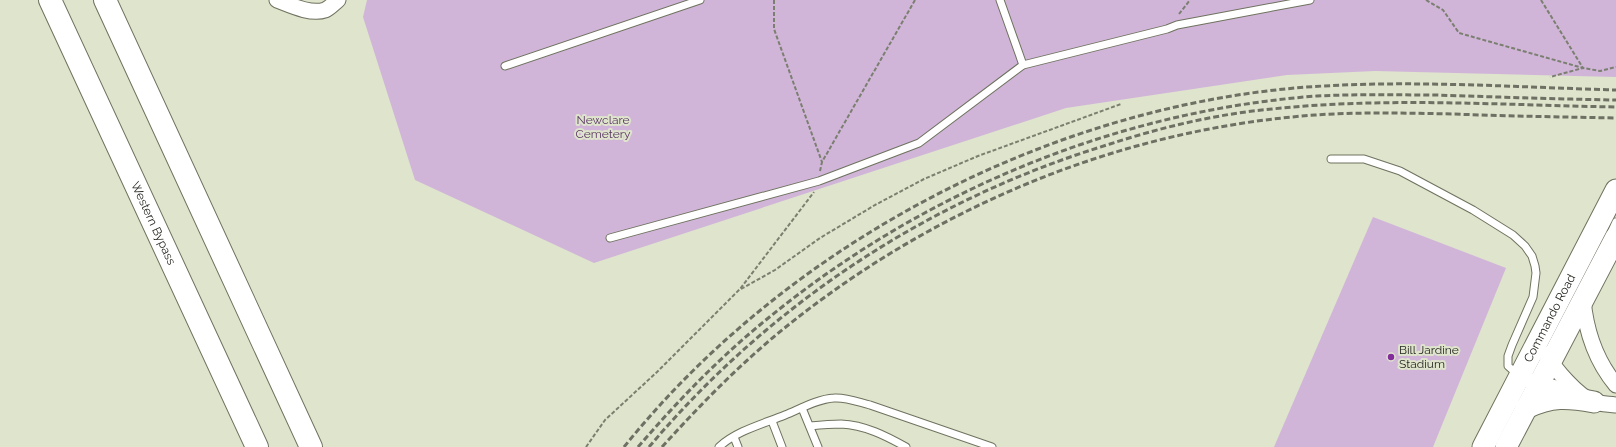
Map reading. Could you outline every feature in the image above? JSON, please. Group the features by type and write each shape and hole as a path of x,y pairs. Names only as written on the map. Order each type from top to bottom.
{"highway":[{"name":"Western Bypass","path":"50,0 257,447"},
{"path":"106,0 311,447"}],"main road":[{"name":"Commando Road","path":"1483,447 1529,380 1616,190"},
{"name":"Commando Road","path":"1544,350 1583,300 1616,237"},
{"name":"Commando Road","path":"1506,447 1526,408 1529,380"},
{"path":"1526,408 1548,400 1560,398 1589,399"}],"street":[{"path":"277,0 316,11 325,10 338,0"},
{"path":"1583,300 1584,318 1589,337 1607,374 1616,385"},
{"path":"1544,350 1562,376 1589,399"},
{"path":"1529,380 1589,399 1616,405"}],"lane":[{"path":"505,66 700,0"},
{"path":"1000,0 1024,65"},
{"path":"610,238 818,181 919,142 1024,65 1167,29 1177,25 1310,0"},
{"path":"1331,159 1364,159 1400,171 1473,210 1513,235 1525,246 1532,256 1535,266 1536,273 1534,297 1512,345 1508,366 1511,370 1529,380"},
{"path":"1544,350 1616,205"},
{"path":"1544,350 1616,222"},
{"path":"1489,447 1529,380"},
{"path":"1499,447 1529,380"},
{"path":"719,447 725,441 772,420 820,400 835,398 852,400 992,447"},
{"path":"802,408 818,447"},
{"path":"772,420 782,447"},
{"path":"810,426 842,424 862,427 887,436 906,447"},
{"path":"734,437 738,447"}],"path":[{"path":"774,0 774,29 822,162"},
{"path":"586,447 605,420 657,372 740,290 814,193 822,162 915,0"},
{"path":"1426,0 1443,10 1459,33 1583,68 1600,71 1616,67"},
{"path":"1541,0 1583,68"},
{"path":"1550,77 1583,68"},
{"path":"740,290 775,270 826,235 875,205 924,179 978,156 1121,104"}],"green space":[{"name":"Newclare Cemetery","path":"367,0 1616,0 1616,77 1375,71 1287,75 1066,108 594,263 415,180 363,17"},
{"name":"Bill Jardine Stadium","path":"1373,217 1506,268 1433,447 1274,447"}],"railway":[{"path":"624,447 689,375 761,310 840,252 924,201 1013,159 1105,126 1200,102 1295,88 1335,85 1415,84 1616,90"},
{"path":"638,447 667,414 744,338 821,277 885,236 952,199 1021,167 1093,140 1166,120 1241,105 1317,96 1436,95 1616,100"},
{"path":"649,447 696,395 747,347 801,302 857,262 917,226 979,194 1043,167 1150,132 1210,118 1251,111 1357,103 1444,103 1616,107"},
{"path":"662,447 707,399 754,354 787,326 845,283 906,244 970,210 1035,180 1103,156 1172,137 1243,123 1315,115 1400,113 1616,118"}],"place":[{"name":"Bill Jardine Stadium","path":"1391,357"}]}
